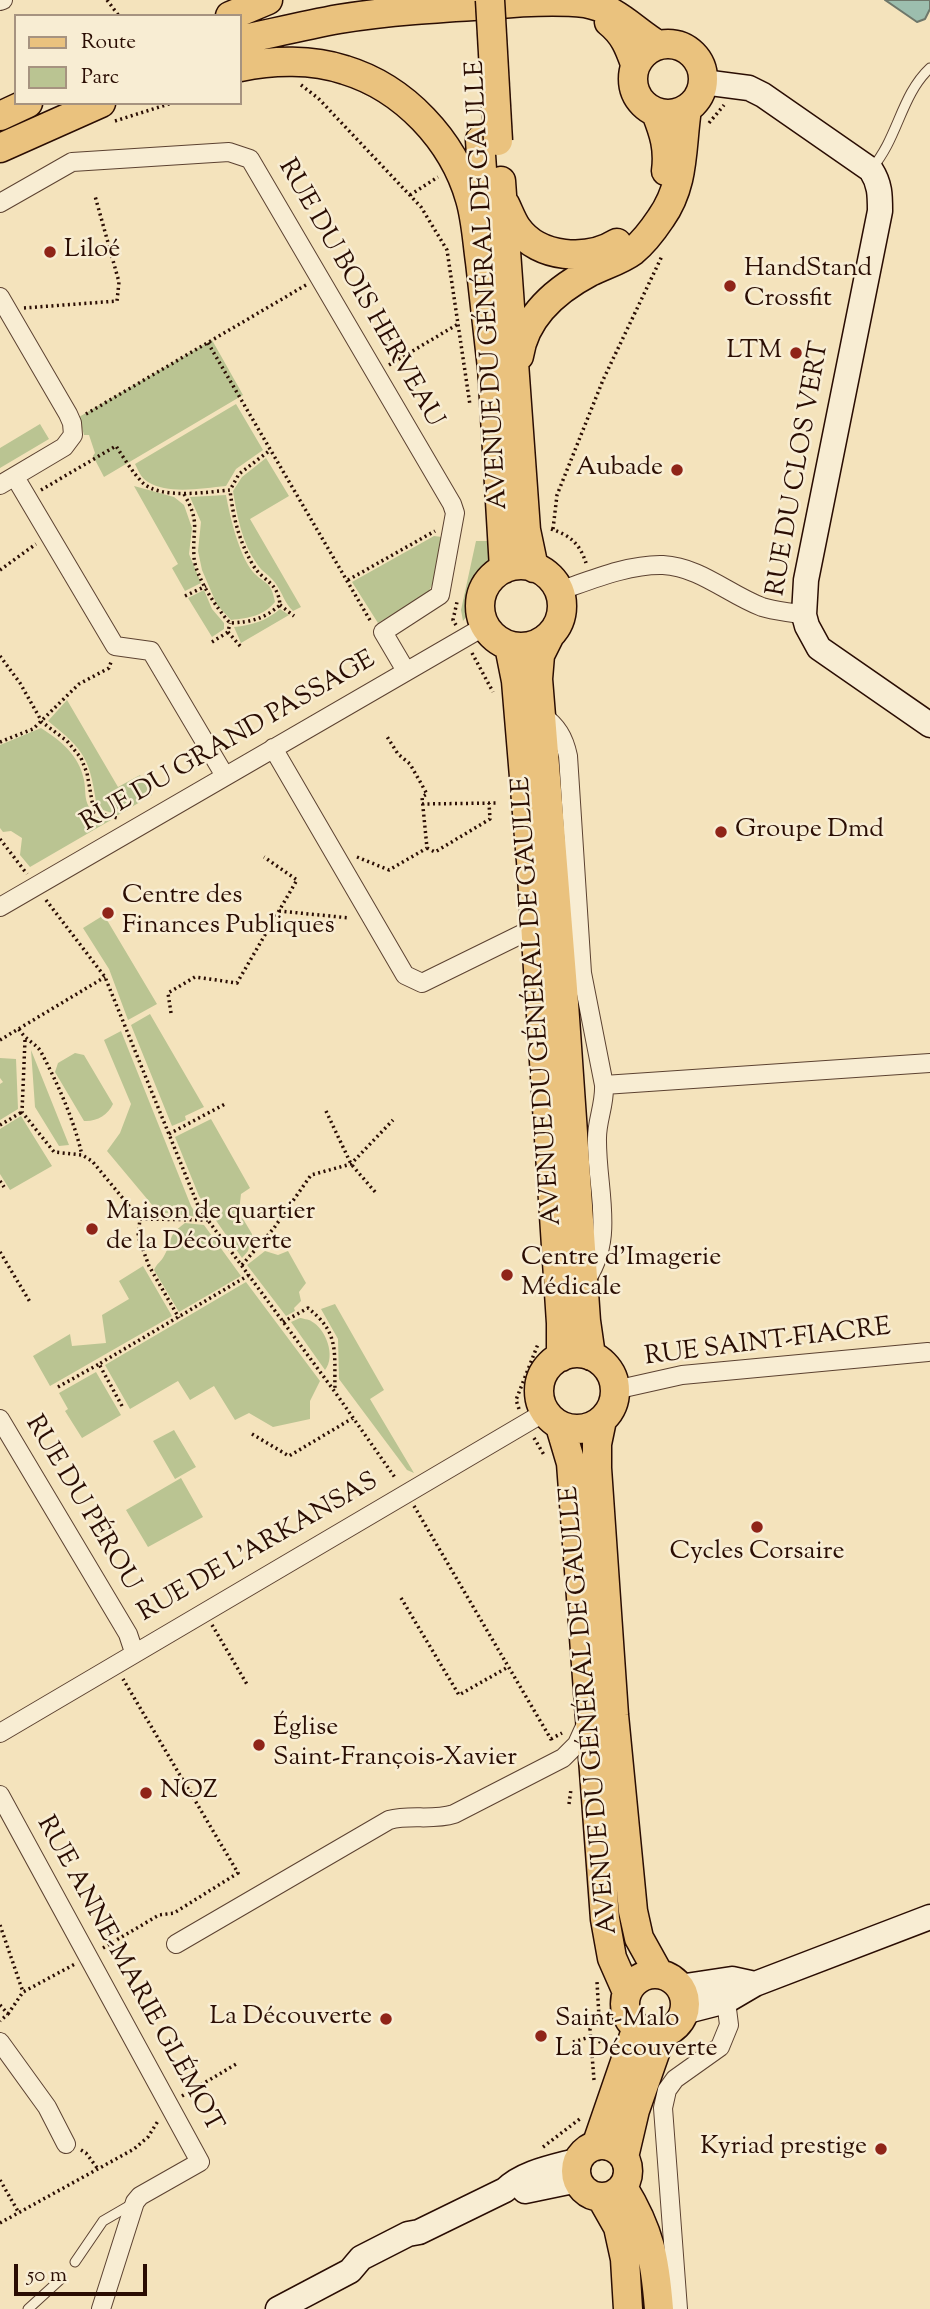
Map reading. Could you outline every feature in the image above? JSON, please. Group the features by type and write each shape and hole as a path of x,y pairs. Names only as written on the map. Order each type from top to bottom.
{"main road":[{"path":"235,14 268,0"},
{"name":"AVENUE DU GÉNÉRAL DE GAULLE","path":"475,0 489,140 502,198 526,530 534,568"},
{"name":"AVENUE DU GÉNÉRAL DE GAULLE","path":"490,0 488,251 504,569"},
{"path":"242,40 338,19 393,12 555,0 585,3 610,11 624,18 643,36 658,45"},
{"path":"242,50 392,21 555,11 581,13 607,21 627,42 635,64"},
{"path":"516,390 520,352 526,332 535,316 554,295 586,274 631,253 643,242 663,216 679,181 696,119 695,102 704,82 698,60 690,52 669,44 658,45 641,56 635,64 632,76 637,99 656,113 677,114 696,119"},
{"path":"242,67 263,62 304,63 344,69 378,84 434,130 458,166 470,198 492,368"},
{"path":"0,116 24,105"},
{"path":"0,128 93,105"},
{"path":"0,148 60,113 106,105"},
{"path":"502,198 518,230 536,244 562,255 586,255 609,248 621,241 641,222 656,201 666,176 668,156 665,136 656,113"},
{"path":"519,566 534,568 553,581 559,591 561,615 550,635 524,647 509,646 491,634 474,631 480,613 480,600 493,576 504,569 519,566"},
{"name":"AVENUE DU GÉNÉRAL DE GAULLE","path":"550,635 540,654 538,679 583,1284 591,1356"},
{"name":"AVENUE DU GÉNÉRAL DE GAULLE","path":"509,646 516,681 536,927 561,1357"},
{"path":"571,1354 591,1356 606,1366 614,1381 612,1406 602,1420 582,1429 553,1419 539,1391 540,1381 552,1363 561,1357 571,1354"},
{"name":"AVENUE DU GÉNÉRAL DE GAULLE","path":"553,1419 571,1463 605,1919 612,1958 627,1993"},
{"name":"AVENUE DU GÉNÉRAL DE GAULLE","path":"602,1420 597,1444 597,1468 614,1715 633,1911 639,1938 674,1991"},
{"path":"651,1974 674,1991 671,2029 649,2030 627,2014 627,1993 637,1980 651,1974"},
{"path":"624,2157 649,2030"},
{"path":"649,2030 584,2162 585,2191 612,2192 638,2212 652,2248 659,2309"},
{"path":"584,2162 612,2147 624,2157 628,2167 627,2178 612,2192"},
{"path":"612,2192 625,2259 628,2309"}],"street":[{"path":"704,82 749,88 763,95 871,170"},
{"name":"RUE DU BOIS HERVEAU","path":"0,203 72,162 229,152 239,153 250,159 455,513 440,595 383,632 405,671"},
{"name":"RUE DU CLOS VERT","path":"804,615 806,580 880,211 880,189 871,170"},
{"path":"0,297 72,423 73,435 64,447 8,481 27,498 115,646 151,651 225,776"},
{"path":"559,591 641,566 664,565 696,574 764,608 804,615 819,648 930,725"},
{"name":"RUE DU GRAND PASSAGE","path":"0,907 474,631"},
{"name":"AVENUE DU GÉNÉRAL DE GAULLE","path":"542,715 552,722 564,738 568,756 582,973 604,1085 605,1100 596,1137 603,1228 601,1248 595,1269 583,1284"},
{"path":"273,748 405,975 422,983 536,927"},
{"path":"604,1085 930,1063"},
{"name":"RUE SAINT-FIACRE","path":"615,1390 682,1375 928,1352"},
{"name":"RUE DU PÉROU","path":"0,1419 128,1634 134,1652"},
{"name":"RUE DE L'ARKANSAS","path":"0,1733 406,1493 553,1419"},
{"path":"176,1944 389,1820 419,1816 434,1819 454,1814 566,1755 583,1733 589,1717"},
{"path":"566,1755 586,1765 594,1778"},
{"name":"RUE ANNE-MARIE GLÉMOT","path":"0,1795 200,2162 140,2196 135,2202"},
{"path":"674,1991 726,2001 755,1984 930,1917"},
{"path":"674,1991 732,1979 755,1984"},
{"path":"678,2309 663,2108 667,2090 675,2079 720,2047 729,2025 726,2001"},
{"path":"0,2042 47,2107 66,2144"},
{"path":"278,2309 350,2271 367,2271 413,2249 419,2232 505,2190 526,2176 584,2162"},
{"path":"102,2309 135,2202"}],"lane":[{"path":"871,170 889,145 920,76 930,68"},
{"path":"75,2262 103,2221 135,2202"},
{"path":"27,2309 62,2278"}],"path":[{"path":"300,84 318,98 421,207 447,250 471,415"},
{"path":"696,119 749,88"},
{"path":"10,315 23,308 117,300 119,282 95,196"},
{"path":"553,529 557,495 603,380 665,251"},
{"path":"72,423 319,277"},
{"path":"375,373 458,323"},
{"path":"208,343 372,624"},
{"path":"27,498 116,446 144,484 162,491 184,494 230,490"},
{"path":"269,451 239,474 230,490 234,524 256,570 269,580 279,594 280,605 294,616"},
{"path":"184,494 193,510 196,530 194,558 215,607 230,623 252,622 268,615 280,605"},
{"path":"347,580 438,529"},
{"path":"0,569 49,535"},
{"path":"185,596 206,586"},
{"path":"458,594 453,620 474,631 491,688"},
{"path":"212,642 228,632 230,623"},
{"path":"228,632 241,647"},
{"path":"0,742 33,729 79,684 109,668 115,646"},
{"path":"0,656 20,683 41,722 67,741 81,758 87,773 94,812 117,818"},
{"path":"386,735 398,754 410,764 427,794 422,797 427,848"},
{"path":"427,848 435,852 490,819 489,803"},
{"path":"422,804 499,803"},
{"path":"0,839 105,978 199,1208 406,1493 508,1667 566,1755 572,1787 569,1804"},
{"path":"349,853 389,870 427,848"},
{"path":"170,1013 168,993 195,977 236,983 297,880 264,857"},
{"path":"279,911 350,918"},
{"path":"0,1040 105,978"},
{"path":"19,1029 25,1040 39,1049 76,1129 82,1155"},
{"path":"25,1040 22,1112 54,1152 82,1155 92,1161 141,1219 209,1220"},
{"path":"169,1135 225,1104"},
{"path":"326,1111 351,1164 376,1193"},
{"path":"0,1125 22,1112"},
{"path":"242,1265 274,1228 310,1175 351,1164 393,1120"},
{"path":"0,1181 4,1187"},
{"path":"141,1219 138,1236 149,1266 178,1318"},
{"path":"0,1252 30,1302"},
{"path":"58,1387 249,1275"},
{"path":"283,1322 308,1308 320,1317 334,1339 335,1392"},
{"path":"99,1364 122,1406"},
{"path":"252,1434 289,1456 353,1418"},
{"path":"401,1598 458,1695 508,1667"},
{"path":"204,1611 248,1686"},
{"path":"115,1664 238,1873 174,1913 159,1915"},
{"path":"0,1925 23,1992"},
{"path":"593,2093 590,2029 599,2017 597,1973"},
{"path":"0,2005 8,2014 0,2021"},
{"path":"573,2042 590,2037 609,2046"},
{"path":"0,2223 134,2149 148,2137 169,2104 238,2063"},
{"path":"540,2149 590,2112"},
{"path":"66,2144 86,2153 98,2169"},
{"path":"0,2180 19,2213"}],"green space":[{"path":"212,340 243,395 104,477 93,456 95,453 89,435 84,435 79,417"},
{"path":"236,404 263,450 236,469 226,486 186,490 166,488 148,482 142,476 135,464"},
{"path":"40,424 49,439 0,468 0,448"},
{"path":"266,458 289,496 250,519 301,607 293,611 247,547 233,491 242,477"},
{"path":"134,486 174,497 184,505 192,528 189,554 201,583 185,591 172,568 178,564"},
{"path":"226,495 243,556 253,572 269,586 275,602 256,616 231,620 217,605 202,570 198,551 201,522 190,497"},
{"path":"434,536 442,537 434,581 428,593 378,623 352,582"},
{"path":"476,541 492,541 491,550 487,564 473,586 468,612 463,621 461,610"},
{"path":"204,590 212,609 224,623 224,629 212,637 188,598"},
{"path":"280,609 289,615 241,643 234,627 259,622"},
{"path":"67,700 118,787 140,775 152,795 118,815 97,808 92,778 84,758 71,740 48,721"},
{"path":"41,728 62,744 78,763 89,807 87,815 111,820 30,867 20,855 22,838 11,831 3,832 0,828 0,745"},
{"path":"104,915 157,1004 128,1020 109,969 83,928"},
{"path":"150,1014 204,1107 172,1126 131,1025"},
{"path":"121,1031 191,1206 198,1217 158,1212 107,1151 120,1133 131,1104 104,1040"},
{"path":"31,1050 69,1145 59,1146 35,1107"},
{"path":"75,1053 84,1055 113,1104 97,1119 84,1121 55,1072 58,1063"},
{"path":"0,1058 16,1059 18,1109 0,1120 0,1084 3,1082 0,1078"},
{"path":"21,1116 52,1166 10,1190 0,1174 0,1129"},
{"path":"211,1119 250,1188 241,1194 239,1212 252,1234 248,1251 242,1258 199,1196 175,1137"},
{"path":"185,1223 204,1225 241,1276 179,1312 154,1270 164,1256 173,1235"},
{"path":"265,1251 278,1255 288,1251 306,1283 299,1292 301,1301 294,1308 295,1311 286,1316 247,1265"},
{"path":"143,1266 172,1316 50,1386 33,1356 70,1334 72,1346 106,1343 102,1315 129,1299 119,1281"},
{"path":"246,1282 320,1381 310,1401 310,1419 273,1427 249,1413 235,1420 214,1386 190,1400 178,1381 130,1409 105,1365"},
{"path":"335,1304 384,1390 370,1399 414,1473 407,1470 339,1379 338,1339 321,1309"},
{"path":"300,1318 316,1325 325,1336 330,1358 325,1370 291,1322"},
{"path":"96,1372 121,1415 82,1438 65,1411 68,1409 59,1393"},
{"path":"174,1430 196,1467 175,1479 153,1441"},
{"path":"181,1478 203,1517 148,1547 126,1510"}],"shaded area":[{"path":"885,0 930,0 930,9 925,19 917,22"}],"place":[{"name":"Liloé","path":"50,252"},
{"name":"HandStand Crossfit","path":"730,286"},
{"name":"LTM","path":"796,353"},
{"name":"Aubade","path":"677,470"},
{"name":"Groupe Dmd","path":"721,832"},
{"name":"Centre des Finances Publiques","path":"108,913"},
{"name":"Maison de quartier de la Découverte","path":"92,1229"},
{"name":"Centre d'Imagerie Médicale","path":"507,1275"},
{"name":"Cycles Corsaire","path":"757,1527"},
{"name":"Église Saint-François-Xavier","path":"259,1745"},
{"name":"NOZ","path":"146,1793"},
{"name":"La Découverte","path":"386,2019"},
{"name":"Saint-Malo La Découverte","path":"541,2036"},
{"name":"Kyriad prestige","path":"881,2149"}]}
